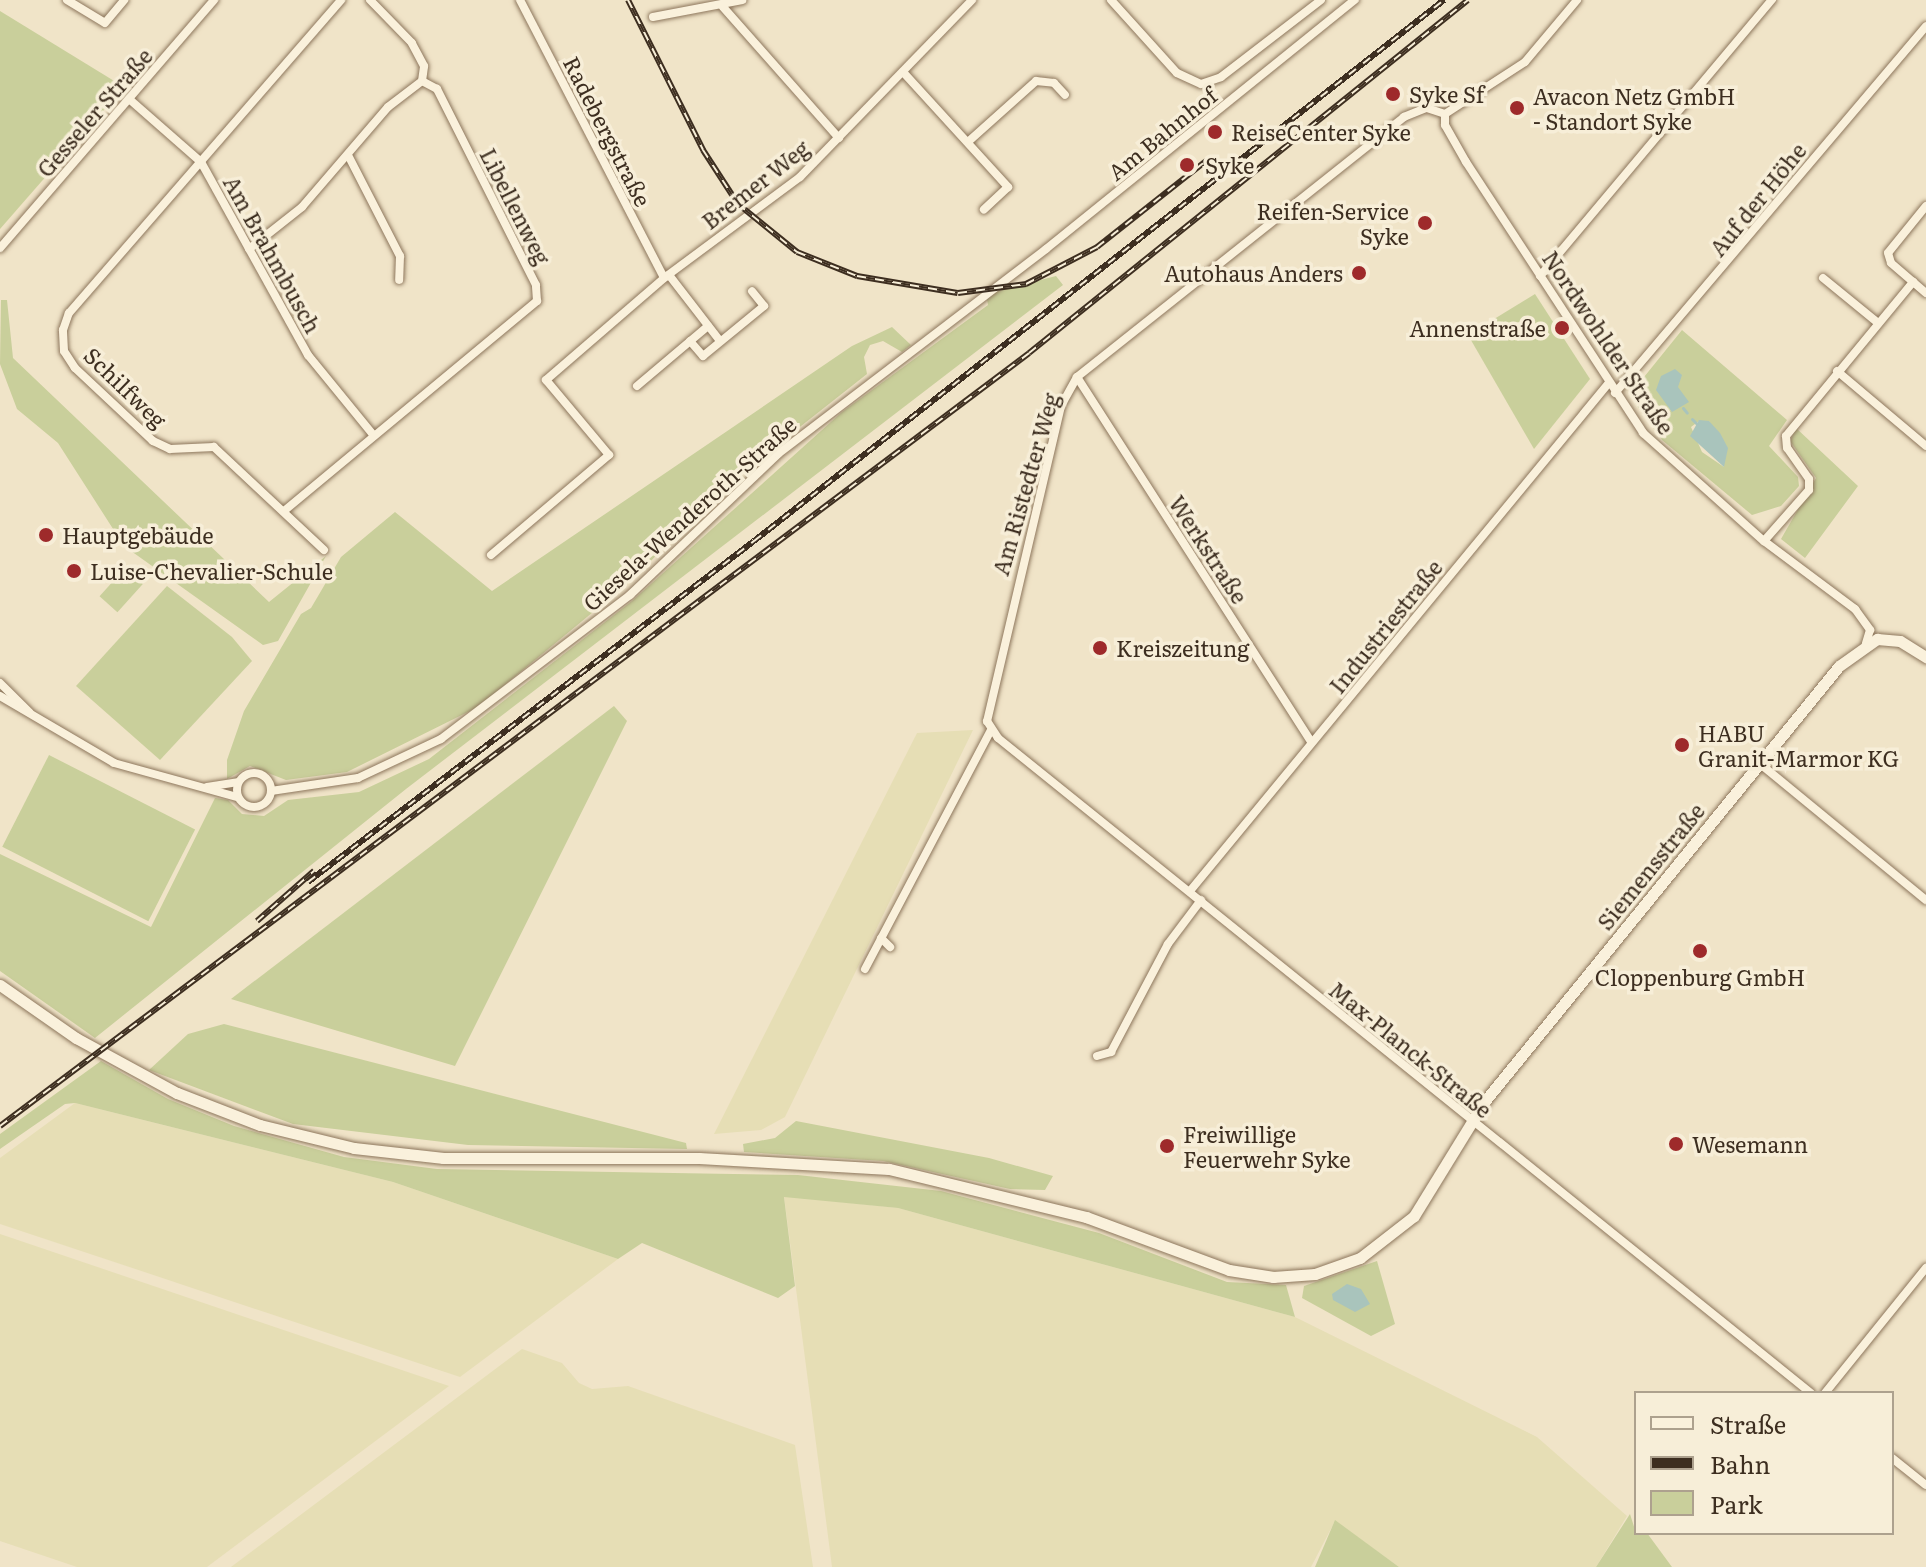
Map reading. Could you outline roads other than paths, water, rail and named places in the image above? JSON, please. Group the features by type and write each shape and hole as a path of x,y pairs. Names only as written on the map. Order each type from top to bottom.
{"main road":[{"path":"1866,643 1900,641 1926,657"},
{"name":"Siemensstraße","path":"0,985 76,1038 177,1093 260,1125 354,1148 443,1158 699,1158 889,1169 1040,1204 1229,1270 1273,1277 1340,1267 1399,1231 1428,1197 1471,1121 1839,666 1866,643"}],"street":[{"path":"67,0 105,23 124,0"},
{"name":"Gesseler Straße","path":"0,248 214,0"},
{"path":"201,162 341,0"},
{"name":"Libellenweg","path":"370,0 412,43 424,66 422,81 437,89 536,285 537,301 374,436"},
{"name":"Radebergstraße","path":"520,0 666,277 720,341"},
{"path":"653,17 723,7 742,0"},
{"name":"Bremer Weg","path":"491,555 609,455 546,380 666,277 800,177 972,0"},
{"path":"1111,0 1177,73 1201,84 1221,77 1321,0"},
{"name":"Am Bahnhof","path":"988,291 1355,0"},
{"path":"1445,114 1525,62 1577,0"},
{"path":"1540,276 1772,0"},
{"path":"723,7 839,138"},
{"name":"Auf der Höhe","path":"1615,393 1926,26"},
{"path":"903,72 1008,187 984,209"},
{"path":"249,249 302,207 388,107 422,81"},
{"path":"969,141 1036,81 1054,83 1065,95"},
{"name":"Am Brahmbusch","path":"129,99 201,162 308,355 374,436"},
{"name":"Am Ristedter Weg","path":"865,969 991,730 985,712 1010,605 1061,406 1077,377 1404,117 1426,108 1445,114"},
{"name":"Nordwohlder Straße","path":"1445,114 1445,125 1466,162 1608,384 1665,457 1764,541 1855,609 1870,630 1866,643"},
{"path":"348,155 400,256 399,280"},
{"name":"Schilfweg","path":"201,162 69,313 64,351 153,441 170,449 214,447 324,550"},
{"path":"1926,206 1888,253 1891,263 1926,293"},
{"path":"1823,278 1878,323"},
{"path":"1764,541 1809,490 1809,479 1787,448 1786,436 1913,282"},
{"path":"690,341 703,356 764,306 752,291"},
{"name":"Giesela-Wenderoth-Straße","path":"271,791 358,778 441,739 630,595 778,454 988,291"},
{"path":"637,386 708,326"},
{"path":"1837,371 1926,446"},
{"name":"Werkstraße","path":"1077,377 1311,742"},
{"name":"Industriestraße","path":"1190,891 1608,384"},
{"path":"284,511 374,436"},
{"path":"0,683 33,717"},
{"path":"0,696 114,763 237,797 251,808 262,806 271,791 261,774 245,775 238,782 205,787"},
{"name":"Max-Planck-Straße","path":"991,730 1808,1391"},
{"path":"1759,763 1926,900"},
{"path":"237,797 238,782"},
{"path":"1097,1056 1111,1052 1168,944 1201,900"},
{"path":"881,938 890,947"},
{"path":"1827,1391 1926,1268"},
{"path":"1894,1460 1926,1485"}],"water":[{"path":"1675,369 1682,375 1678,387 1689,402 1672,412 1656,390 1661,376"},
{"path":"1699,420 1709,421 1728,448 1724,467 1690,436"},
{"path":"1347,1284 1361,1289 1370,1304 1355,1312 1333,1300 1332,1294"}],"waterway":[{"path":"1683,408 1687,413"},
{"path":"1692,419 1696,423"}],"railway":[{"path":"628,0 703,150 738,204 797,252 857,276 958,293 1026,284 1097,247 1207,160"},
{"path":"308,882 754,541 1444,0"},
{"path":"0,1126 1029,353 1468,0"},
{"path":"257,921 314,871"}],"place":[{"name":"Syke Sf","path":"1393,94"},
{"name":"Avacon Netz GmbH - Standort Syke","path":"1517,108"},
{"name":"ReiseCenter Syke","path":"1215,132"},
{"name":"Syke","path":"1187,165"},
{"name":"Reifen-Service Syke","path":"1425,223"},
{"name":"Autohaus Anders","path":"1359,273"},
{"name":"Annenstraße","path":"1562,328"},
{"name":"Hauptgebäude","path":"46,535"},
{"name":"Luise-Chevalier-Schule","path":"74,571"},
{"name":"Kreiszeitung","path":"1100,648"},
{"name":"HABU Granit-Marmor KG","path":"1682,745"},
{"name":"Cloppenburg GmbH","path":"1700,951"},
{"name":"Wesemann","path":"1676,1144"},
{"name":"Freiwillige Feuerwehr Syke","path":"1167,1146"}]}
